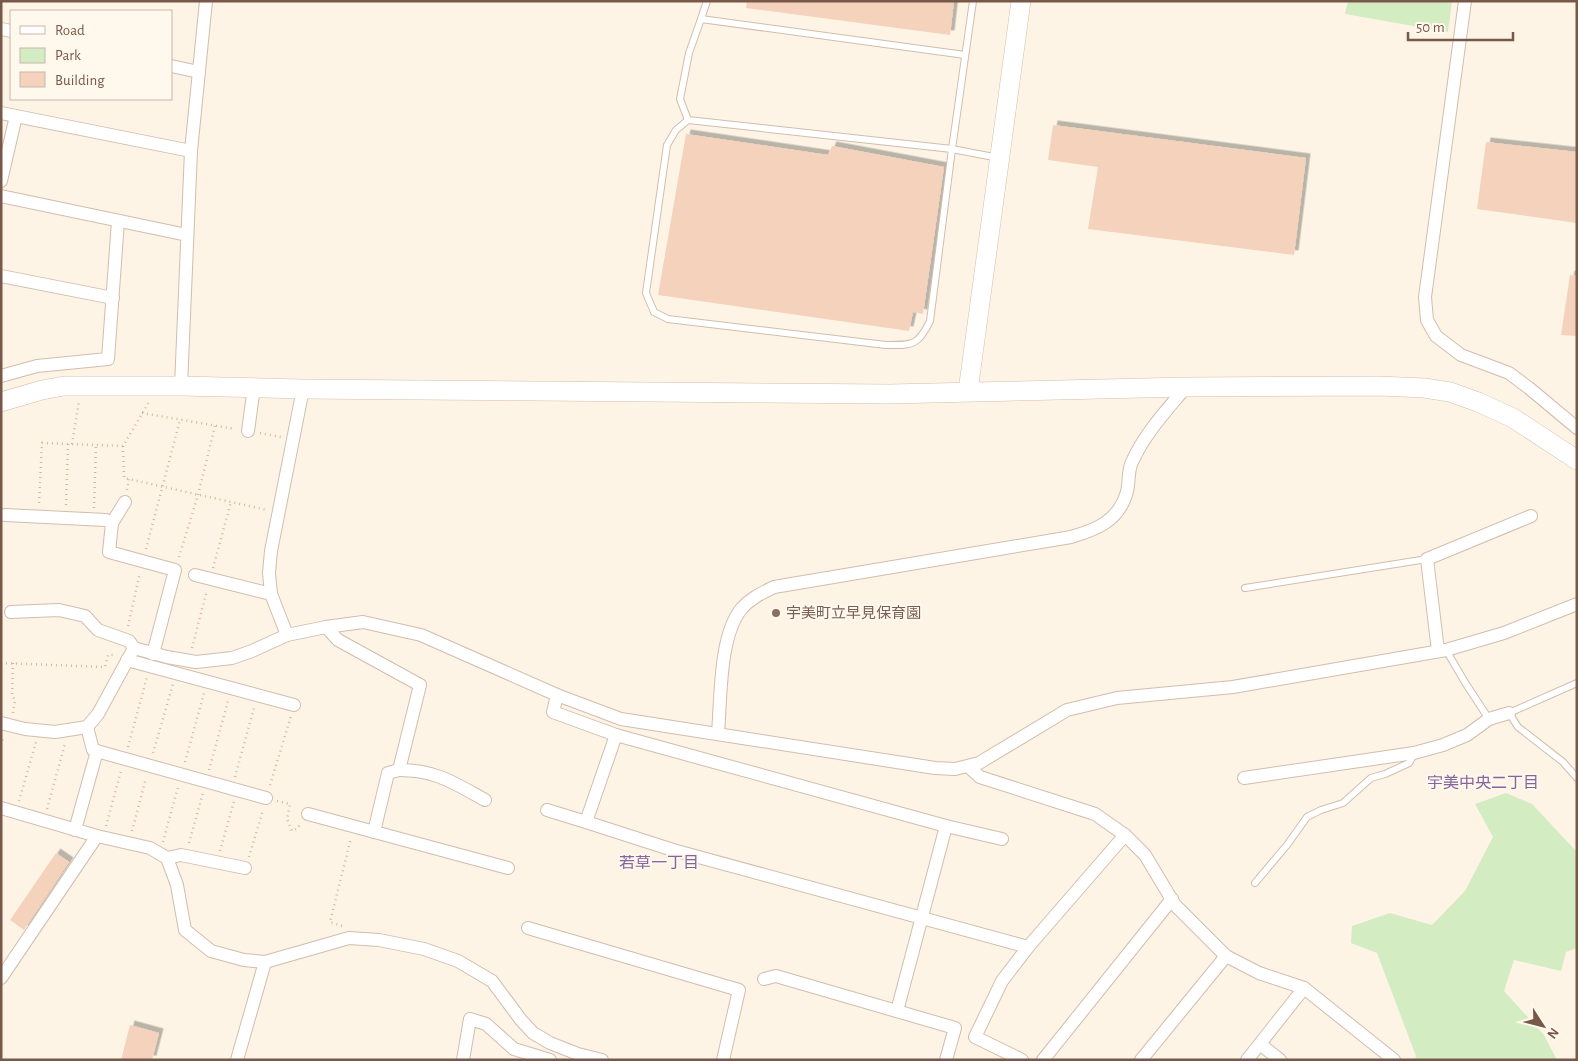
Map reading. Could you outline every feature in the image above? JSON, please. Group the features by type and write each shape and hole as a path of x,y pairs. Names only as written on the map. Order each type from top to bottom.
{"street":[{"path":"182,386 191,151 206,1"},
{"path":"968,391 1022,1"},
{"path":"1465,1 1425,297 1427,320 1436,336 1450,348 1461,355 1509,373 1577,428"},
{"path":"172,66 199,72"},
{"path":"1,113 191,151"},
{"path":"1,181 16,116"},
{"path":"1,196 187,235"},
{"path":"1,376 37,366 108,359 118,221"},
{"path":"1,276 113,298"},
{"path":"1,402 42,390 64,386 890,394 1186,387 1379,386 1424,388 1450,392 1478,402 1514,418 1577,460"},
{"path":"718,733 724,658 729,630 742,609 756,596 774,587 1071,537 1096,529 1115,515 1126,495 1131,463 1146,436 1186,387"},
{"path":"248,431 254,388"},
{"path":"287,635 271,594 269,572 278,513 303,389"},
{"path":"124,502 112,523 109,552 175,570 152,660"},
{"path":"5,515 93,519 106,520 112,523"},
{"path":"1442,651 1427,559 1531,516"},
{"path":"195,575 271,594"},
{"path":"152,660 196,662 232,658 287,635 363,622 421,635 557,695 621,719 935,768 954,769 969,767 979,763 1067,710 1117,698 1233,687 1442,651 1504,634 1577,604"},
{"path":"11,612 59,610 84,616 98,630 130,652 152,660 176,673 294,705"},
{"path":"326,627 338,640 420,684 399,770"},
{"path":"6,725 56,732 87,727 98,714 130,652"},
{"path":"557,695 553,712 616,735 946,826 1002,839"},
{"path":"1244,778 1414,753 1443,745 1467,735 1489,719 1509,712"},
{"path":"87,727 92,750 266,798"},
{"path":"586,822 616,735"},
{"path":"75,830 97,751"},
{"path":"969,767 980,777 1095,814 1125,835 1145,855 1175,905 1226,956 1259,973 1304,988 1394,1060"},
{"path":"374,832 388,773 399,770 412,770 442,776 485,800"},
{"path":"1,808 75,830 150,848 163,856 177,886 185,930 211,951 244,960 265,962 326,943 353,938 378,940 424,949 458,961 492,981 533,1033 550,1043 578,1054 602,1060"},
{"path":"547,810 673,850 1028,947"},
{"path":"308,814 508,868"},
{"path":"897,1011 946,826"},
{"path":"1022,1060 975,1037 1002,981 1028,947 1125,835"},
{"path":"1,978 100,836"},
{"path":"163,856 181,855 246,868"},
{"path":"1044,1060 1172,899"},
{"path":"528,928 739,990 723,1060"},
{"path":"1142,1060 1226,956"},
{"path":"237,1060 265,962"},
{"path":"764,979 776,976 955,1028 946,1060"},
{"path":"1247,1060 1304,988"},
{"path":"463,1060 470,1019 486,1024 514,1049 550,1060"},
{"path":"1260,1044 1280,1060"},
{"path":"564,1060 578,1054"}],"lane":[{"path":"688,120 680,98 689,53 708,1"},
{"path":"973,1 952,150 930,321 922,336 910,345 886,345 668,319 654,312 646,293 667,145 676,130 688,120 952,150 1000,158"},
{"path":"701,19 965,55"},
{"path":"1245,588 1427,559"},
{"path":"1442,651 1489,719"},
{"path":"1577,683 1509,712 1518,727 1564,762 1577,778"},
{"path":"1255,882 1287,845 1307,817 1343,803 1371,778 1409,763 1414,753"}],"path":[{"path":"66,518 70,444 79,400 79,386"},
{"path":"152,386 150,399 123,446 124,478 278,513"},
{"path":"142,413 293,439"},
{"path":"1,664 105,667 108,655 130,652 128,626 142,561 180,420"},
{"path":"175,570 198,494 215,426"},
{"path":"38,517 42,443 123,446"},
{"path":"93,519 96,445"},
{"path":"188,661 231,502"},
{"path":"100,836 125,759 152,660"},
{"path":"6,725 15,700 12,695 13,663"},
{"path":"129,843 176,673"},
{"path":"163,856 207,681"},
{"path":"186,856 232,688"},
{"path":"217,862 258,694"},
{"path":"246,868 294,705"},
{"path":"15,812 39,731"},
{"path":"44,821 65,743"},
{"path":"266,798 290,804 287,819 292,831 298,828 303,815 308,814"},
{"path":"353,827 330,922 351,930 353,938"}],"green space":[{"path":"1348,1 1452,1 1448,32 1345,14"},
{"path":"1506,793 1532,804 1577,852 1577,948 1566,952 1561,971 1514,960 1504,991 1544,1035 1557,1060 1415,1060 1416,1056 1377,953 1351,943 1352,926 1390,913 1432,925 1465,891 1493,837 1475,804"}],"building":[{"path":"747,1 954,1 950,35 746,8"},
{"path":"1053,125 1306,158 1294,255 1088,229 1098,167 1048,160"},
{"path":"686,134 828,155 832,146 944,167 923,314 913,312 909,331 658,295"},
{"path":"1486,142 1577,152 1577,223 1477,209"},
{"path":"1570,275 1577,276 1577,336 1561,335"},
{"path":"56,853 69,862 24,930 10,920"},
{"path":"130,1025 159,1033 152,1060 121,1060"}],"place":[{"name":"宇美町立早見保育園","path":"776,613"}],"district":[{"name":"宇美中央二丁目","path":"1483,782"},
{"name":"若草一丁目","path":"659,862"}]}
